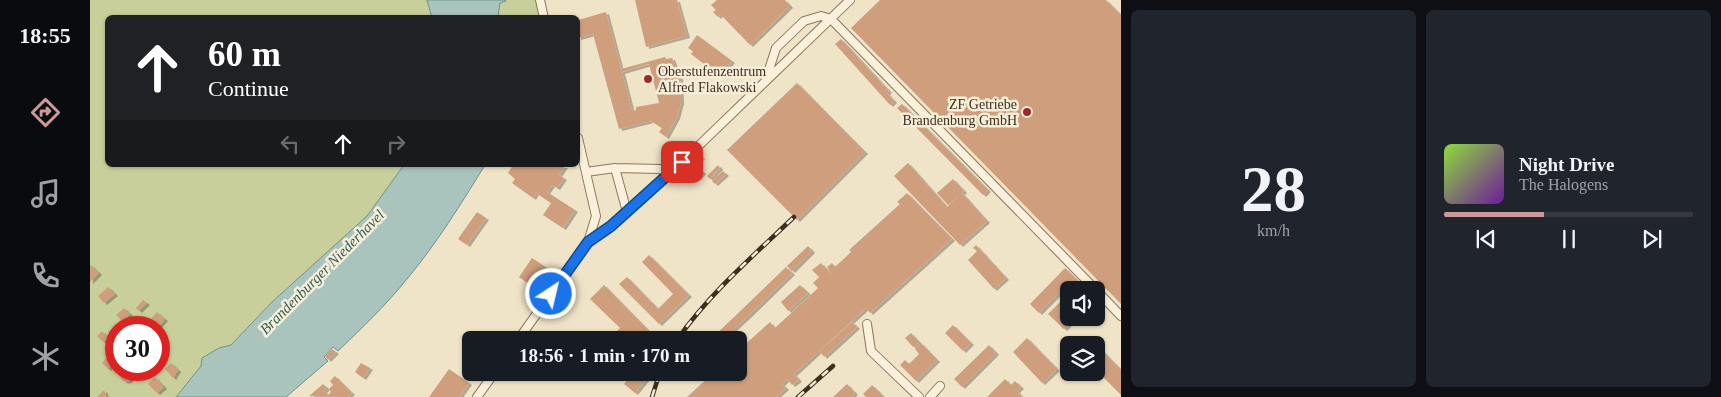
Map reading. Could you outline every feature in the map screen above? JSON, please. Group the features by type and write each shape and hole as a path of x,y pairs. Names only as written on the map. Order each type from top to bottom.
{"street":[{"path":"540,0 543,15"},
{"path":"524,331 588,242 627,212 667,176 850,0"},
{"path":"766,82 776,48 798,26 812,17 821,16 830,20 1087,281"},
{"path":"580,146 596,216 588,242"},
{"path":"586,172 615,168 661,169 667,176"},
{"path":"615,168 627,212"},
{"path":"1105,299 1121,316"},
{"path":"868,324 871,351 919,397"},
{"path":"477,397 488,381"},
{"path":"930,397 940,386"}],"green space":[{"path":"90,0 427,0 431,15 105,15 105,167 403,167 368,216 272,302 230,346 219,348 201,366 176,397 90,397"},
{"path":"505,0 536,0 540,15 498,15 500,3"}],"water":[{"path":"427,0 506,1 500,3 498,15 431,15"},
{"name":"Brandenburger Niederhavel","path":"403,167 484,167 458,209 399,289 338,351 333,347 324,357 328,361 286,397 176,397 201,366 202,358 219,348 231,345 272,302 367,216"}],"building":[{"path":"635,0 677,0 687,36 646,47"},
{"path":"717,0 785,0 790,6 750,45 720,14 718,17 713,12 716,10 711,5"},
{"name":"ZF Getriebe Brandenburg GmbH","path":"880,0 1106,0 1121,15 1121,304 1105,288 1105,281 1098,281 851,28"},
{"path":"606,12 621,69 665,57 666,59 672,58 680,78 681,102 677,117 666,137 659,132 662,128 651,121 619,129 593,34 580,37 580,19","holes":["649,64 659,103 636,107 636,110 632,111 622,72"]},
{"path":"697,35 732,61 723,72 720,70 717,74 691,54 693,51 688,48"},
{"path":"841,39 889,91 887,93 894,101 890,105 835,44"},
{"path":"797,83 865,152 797,220 727,150"},
{"path":"902,104 988,190 983,195 897,108"},
{"path":"684,152 691,159 698,153 702,157 695,164 703,172 698,178 678,158"},
{"path":"908,163 947,207 962,193 987,221 960,245 894,176"},
{"path":"718,165 720,168 710,179 707,176"},
{"path":"512,167 564,167 559,175 564,178 557,188 552,185 547,192 575,210 563,228 543,215 551,203 536,193 533,198 512,183 515,179 508,173"},
{"path":"723,171 726,174 715,184 712,181"},
{"path":"953,179 964,191 948,205 937,193"},
{"path":"907,193 952,239 870,313 866,308 794,374 799,380 792,385 787,379 782,384 786,388 776,397 687,397 705,381 747,381 747,343 770,322 775,328 818,288 813,283 819,277 812,270 821,263 832,275 827,267 832,263 835,267 851,252 849,250 900,204 897,202"},
{"path":"477,212 486,218 467,245 458,239"},
{"path":"976,245 1006,278 994,289 968,260 977,251 973,248"},
{"path":"808,246 812,251 792,271 787,266"},
{"path":"649,255 689,295 659,324 619,284 627,277 658,309 673,294 642,262"},
{"path":"532,258 547,268 533,287 519,277"},
{"path":"90,266 99,273 90,282"},
{"path":"786,267 792,273 732,331 719,331"},
{"path":"1065,268 1078,281 1060,281 1060,292 1039,313 1030,304"},
{"path":"604,285 648,330 617,331 620,328 590,299"},
{"path":"800,285 808,293 788,311 781,302"},
{"path":"108,287 115,294 104,303 98,296"},
{"path":"143,300 147,303 139,311 136,308"},
{"path":"1060,302 1060,325 1048,314"},
{"path":"124,308 130,314 128,316 116,315"},
{"path":"157,312 162,316 154,316"},
{"path":"852,322 857,327 824,357 820,351"},
{"path":"953,325 971,343 963,351 945,333"},
{"path":"102,331 105,334 105,340 103,342 97,336"},
{"path":"911,333 919,342 913,347 905,338"},
{"path":"1027,338 1057,369 1042,383 1013,352"},
{"path":"921,343 937,360 916,381 900,365 905,360 909,364 919,354 915,349"},
{"path":"989,345 996,353 962,387 954,379"},
{"path":"332,349 336,352 328,360 325,356"},
{"path":"1105,353 1121,370 1121,395 1105,379"},
{"path":"361,363 370,368 363,378 355,372"},
{"path":"170,364 178,370 173,378 170,375"},
{"path":"449,369 462,378 462,381 469,383 459,397 429,397"},
{"path":"335,376 352,393 347,397 309,396 323,384 327,388 324,391 328,395 331,392 329,389 333,385 330,381"},
{"path":"1005,379 1011,385 1015,381 1021,387 1017,391 1022,397 987,397"},
{"path":"151,381 159,381 164,387 157,393 148,384"},
{"path":"626,381 645,381 635,393 624,384"},
{"path":"847,384 855,393 851,397 833,397"},
{"path":"872,385 884,397 866,397 863,394"},
{"path":"104,390 107,397 97,397"}],"railway":[{"path":"684,331 717,291 794,217"},
{"path":"798,397 833,366"},
{"path":"652,397 657,381"}],"place":[{"name":"Oberstufenzentrum Alfred Flakowski","path":"648,79"},
{"name":"ZF Getriebe Brandenburg GmbH","path":"1027,112"}],"route":[{"path":"551,294 588,242 611,226 682,162"}]}
